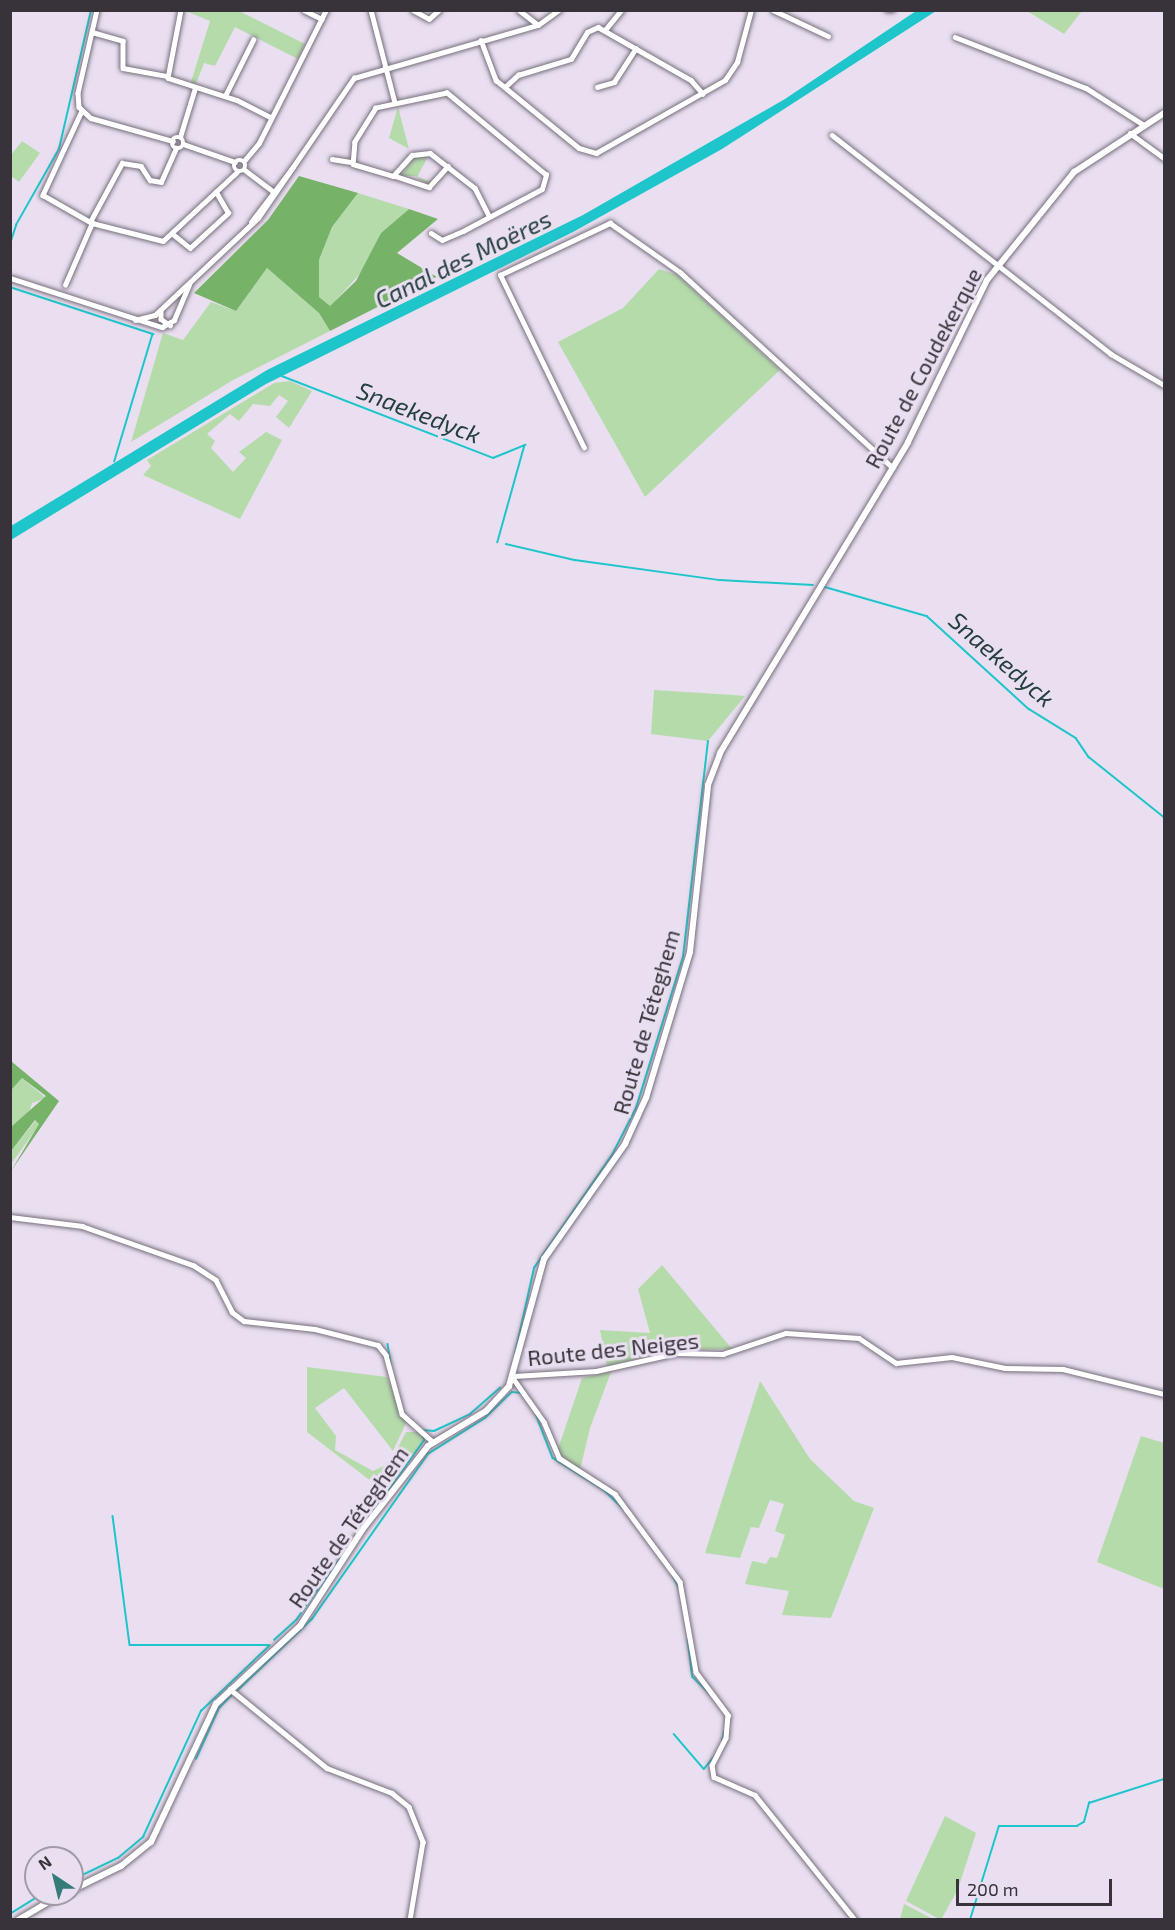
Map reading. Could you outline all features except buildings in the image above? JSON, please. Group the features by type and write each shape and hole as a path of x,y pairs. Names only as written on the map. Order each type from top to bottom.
{"main road":[{"name":"Route de Coudekerque","path":"816,591 893,468 973,303 999,264 1064,182 1130,133 1164,113"},
{"name":"Route de Téteghem","path":"84,1884 126,1863 154,1838 203,1724 230,1689 302,1623 362,1530 433,1442 489,1409 514,1377 544,1259 625,1144 646,1098 690,952 714,764 816,591"},
{"path":"18,1920 42,1906"}],"street":[{"path":"97,10 77,95 82,111 43,195 91,222 156,242 173,234 237,172 244,170"},
{"path":"167,76 181,10"},
{"path":"304,10 322,19"},
{"path":"244,170 244,161 272,117 326,10"},
{"path":"371,10 395,103"},
{"path":"413,10 431,19 439,10"},
{"path":"519,10 538,25"},
{"path":"135,320 161,310 242,232 301,158 348,84 385,66 538,25 559,10"},
{"path":"605,30 621,10"},
{"path":"481,40 490,71 505,87 579,148 594,153 703,94 734,70 751,10"},
{"path":"774,10 828,36"},
{"path":"887,10 893,10"},
{"path":"505,87 516,76 570,60 590,30 605,30 636,48 703,94"},
{"path":"92,32 123,41 123,68 167,76 195,88 225,96 272,117"},
{"path":"955,37 1082,87 1144,125"},
{"path":"225,96 254,40"},
{"path":"597,87 615,81 636,48"},
{"path":"195,88 180,137 183,144 235,162 244,161"},
{"path":"352,162 354,142 371,112 395,103 447,93 545,173 542,189 445,240 431,233"},
{"path":"82,111 172,141 176,148"},
{"path":"1130,133 1164,158"},
{"path":"832,135 1111,354 1164,385"},
{"path":"172,141 180,137"},
{"path":"65,285 91,222 122,163 141,166 150,180 161,182 176,148 183,144"},
{"path":"395,176 420,152 448,166 476,189 489,215"},
{"path":"332,159 352,162 429,187 448,166"},
{"path":"235,162 237,172"},
{"path":"244,170 275,193"},
{"path":"173,234 192,247 228,213 216,192"},
{"path":"584,448 500,275 610,223 678,270 893,468"},
{"path":"10,278 135,320 170,325"},
{"path":"170,325 190,282"},
{"path":"161,310 161,319 170,325"},
{"path":"10,1217 82,1226 197,1267 216,1280 232,1312 244,1321 318,1330 378,1345 386,1355 402,1414 433,1442"},
{"name":"Route des Neiges","path":"514,1377 596,1371 671,1354 723,1354 786,1333 859,1338 896,1363 952,1357 1005,1368 1067,1370 1164,1394"},
{"path":"514,1377 544,1422 559,1458 615,1494 679,1579 696,1671 728,1715 726,1738 712,1767 716,1780 755,1795 855,1920"},
{"path":"230,1689 327,1768 392,1793 410,1807 423,1842 410,1920"}],"green space":[{"path":"186,11 239,11 305,44 298,59 235,27 215,66 204,63 196,84 191,82 210,21"},
{"path":"1027,11 1082,11 1064,34"},
{"path":"398,107 409,149 389,138"},
{"path":"22,141 40,153 19,182 11,176 11,155"},
{"path":"416,155 429,155 417,177 432,182 428,185 415,176 401,176"},
{"path":"299,176 358,193 332,227 319,260 319,297 330,306 356,281 381,233 409,209 438,219 397,253 437,277 330,331 319,313 267,268 236,311 194,293 268,220"},
{"path":"358,193 409,209 381,233 365,268 330,307 319,297 319,260 332,227"},
{"path":"267,268 319,313 330,331 233,380 131,442 163,333 183,340 211,302 236,311"},
{"path":"659,269 677,275 780,370 645,497 558,342 623,308"},
{"path":"290,381 312,391 289,428 276,417 288,401 279,395 270,406 253,404 239,421 230,414 207,434 215,441 211,448 233,472 246,458 239,452 266,432 282,440 240,519 143,475 151,466 147,460 274,383"},
{"path":"654,690 745,696 708,741 651,734"},
{"path":"11,1061 59,1101 11,1171 39,1124 35,1120 11,1151 11,1127 46,1096 22,1078 11,1090"},
{"path":"22,1078 46,1098 32,1103 29,1113 11,1127 10,1090"},
{"path":"37,1119 39,1125 11,1164 11,1151"},
{"path":"662,1265 732,1349 675,1350 607,1366 600,1330 650,1333 638,1289"},
{"path":"307,1367 387,1377 406,1423 393,1451 344,1388 315,1408 336,1436 335,1450 373,1471 390,1463 406,1432 418,1432 424,1440 385,1492 307,1432"},
{"path":"611,1372 590,1428 580,1470 557,1452 582,1378"},
{"path":"760,1381 810,1459 854,1501 874,1508 831,1618 782,1615 789,1591 745,1584 752,1561 766,1564 770,1557 777,1558 785,1535 775,1531 784,1504 770,1500 759,1528 751,1527 740,1558 705,1553"},
{"path":"1141,1436 1164,1443 1164,1589 1097,1562"},
{"path":"945,1816 976,1833 958,1889 941,1920 906,1901"},
{"path":"904,1904 933,1919 900,1919"}],"water":[{"path":"916,11 936,11 722,149 573,232 266,384 11,540 11,526 267,370 583,215 785,99"}],"waterway":[{"name":"Snaekedyck","path":"10,244 16,225 59,149 91,10"},
{"name":"Snaekedyck","path":"10,287 153,334 115,461"},
{"name":"Snaekedyck","path":"282,376 493,458 525,445 498,542"},
{"name":"Snaekedyck","path":"506,544 575,560 720,580 813,585"},
{"name":"Snaekedyck","path":"825,587 927,616 1029,709 1076,738 1089,757 1164,817"},
{"path":"515,1354 534,1268 612,1155 636,1108 683,957 708,741"},
{"path":"388,1344 391,1364"},
{"path":"423,1430 434,1431 470,1414 500,1388"},
{"path":"238,1690 312,1619 428,1454 485,1418 512,1392 521,1393"},
{"path":"536,1414 553,1458 604,1490 624,1509"},
{"path":"274,1640 297,1619 424,1440 422,1435"},
{"path":"113,1516 130,1645 268,1645"},
{"path":"673,1576 679,1588"},
{"path":"688,1639 693,1677 709,1693"},
{"path":"84,1874 118,1858 143,1837 201,1711 270,1645"},
{"path":"196,1759 219,1708 231,1696"},
{"path":"722,1741 724,1732"},
{"path":"674,1734 704,1769 716,1754"},
{"path":"970,1920 999,1826 1077,1826 1084,1822 1089,1803 1164,1779"},
{"path":"10,1914 24,1905"}],"water label":[{"name":"Canal des Moëres","path":"463,259"}]}
